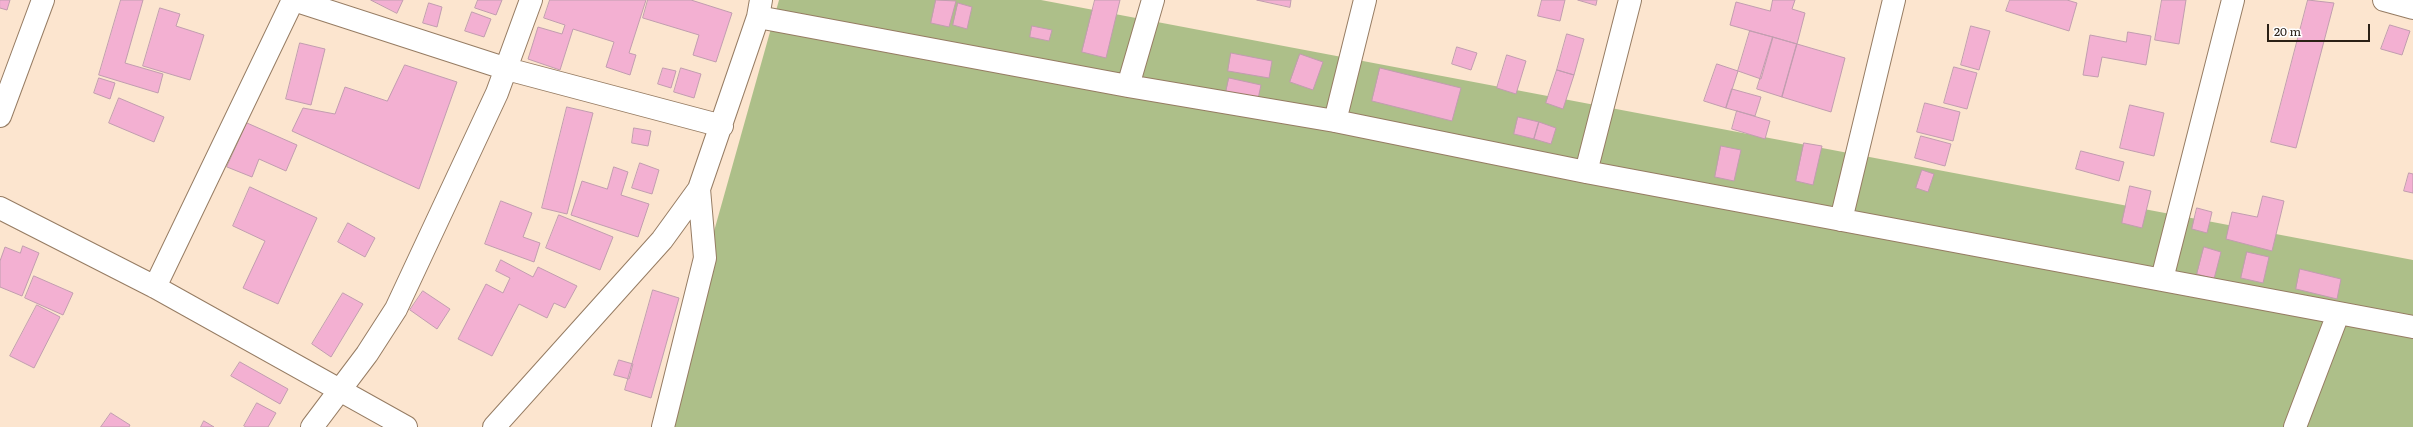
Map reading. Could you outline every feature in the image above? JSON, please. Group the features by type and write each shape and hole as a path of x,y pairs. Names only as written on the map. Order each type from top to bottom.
{"street":[{"path":"0,116 44,0"},
{"path":"155,287 293,0 507,69 722,126"},
{"path":"312,427 367,354 396,309 507,69 532,0"},
{"path":"1128,86 1153,0"},
{"path":"1335,121 1365,0"},
{"path":"1586,172 1630,0"},
{"path":"1841,220 1894,0"},
{"path":"2162,279 2233,0"},
{"path":"2384,0 2413,8"},
{"path":"494,427 662,240 699,189 722,126 760,8 1128,86 1335,121 1586,172 2413,327"},
{"path":"663,427 705,258 699,189"},
{"path":"0,208 155,287 406,427"},
{"path":"2295,427 2338,314"}],"green space":[{"path":"779,0 1041,0 2413,260 2413,427 659,427"}],"building":[{"path":"0,0 10,0 7,10 0,8"},
{"path":"121,0 143,0 125,63 163,74 158,93 99,75"},
{"path":"371,0 403,0 397,13"},
{"path":"478,0 502,0 496,15 475,8"},
{"path":"550,0 646,0 629,53 636,55 630,75 606,67 614,42 573,29 560,70 528,59 538,27 562,34 565,25 544,18"},
{"path":"648,0 691,0 732,13 716,62 693,55 699,35 643,18"},
{"path":"936,0 956,1 949,27 931,23"},
{"path":"1095,0 1120,0 1106,58 1082,52"},
{"path":"1257,0 1291,0 1290,7"},
{"path":"1542,0 1565,0 1560,21 1538,16"},
{"path":"1578,0 1597,0 1596,5"},
{"path":"1773,0 1795,0 1792,9 1805,13 1797,44 1730,25 1736,2 1770,11"},
{"path":"2010,0 2067,0 2077,3 2069,31 2006,11"},
{"path":"2162,0 2186,0 2179,44 2155,40"},
{"path":"2308,0 2334,3 2296,148 2271,142"},
{"path":"429,3 442,7 437,27 423,23"},
{"path":"958,3 972,7 967,29 953,25"},
{"path":"160,8 180,14 176,26 204,35 190,80 143,66"},
{"path":"472,12 491,19 484,37 465,31"},
{"path":"2390,25 2410,31 2402,55 2381,49"},
{"path":"1032,26 1052,30 1049,41 1030,37"},
{"path":"1971,26 1990,31 1979,70 1961,65"},
{"path":"1750,31 1773,37 1761,79 1738,71"},
{"path":"2128,32 2151,36 2146,65 2102,57 2098,77 2083,75 2090,35 2126,42"},
{"path":"1567,34 1584,39 1574,75 1557,70"},
{"path":"1773,37 1797,44 1782,97 1757,89"},
{"path":"300,43 325,49 311,105 286,99"},
{"path":"1797,44 1845,58 1831,112 1782,97"},
{"path":"1457,47 1477,53 1471,70 1452,64"},
{"path":"1231,53 1272,61 1269,78 1228,71"},
{"path":"1300,54 1323,62 1313,90 1290,82"},
{"path":"1507,55 1526,61 1516,94 1497,88"},
{"path":"1717,64 1738,71 1726,108 1704,101"},
{"path":"405,65 457,82 419,189 292,131 303,108 335,114 345,87 387,101"},
{"path":"1954,67 1977,73 1967,109 1944,103"},
{"path":"663,68 676,71 671,88 658,84"},
{"path":"681,68 701,74 694,98 674,92"},
{"path":"1380,68 1461,88 1452,121 1372,101"},
{"path":"1557,70 1574,75 1563,109 1546,103"},
{"path":"99,78 115,83 110,99 94,93"},
{"path":"1229,78 1261,85 1258,99 1226,92"},
{"path":"1732,89 1761,97 1755,116 1726,108"},
{"path":"119,98 164,117 154,142 109,123"},
{"path":"1925,103 1960,112 1953,141 1917,132"},
{"path":"2130,105 2164,113 2154,156 2120,148"},
{"path":"567,107 593,113 567,214 542,208"},
{"path":"1737,111 1770,121 1765,139 1732,129"},
{"path":"1518,117 1539,122 1534,139 1514,134"},
{"path":"1539,122 1556,128 1551,144 1534,139"},
{"path":"247,123 297,145 286,171 259,159 252,177 227,167"},
{"path":"634,128 651,131 648,146 632,143"},
{"path":"1921,136 1951,144 1945,166 1915,158"},
{"path":"1804,143 1822,146 1813,185 1796,181"},
{"path":"1721,146 1741,150 1734,181 1715,177"},
{"path":"2081,151 2124,162 2119,181 2076,169"},
{"path":"640,163 659,170 652,194 632,188"},
{"path":"614,167 628,172 621,195 649,204 638,237 571,215 582,181 607,189"},
{"path":"1922,170 1934,174 1928,192 1916,188"},
{"path":"2409,173 2413,174 2413,193 2404,191"},
{"path":"2130,186 2151,191 2142,228 2122,223"},
{"path":"250,187 317,218 278,304 243,288 265,241 233,226"},
{"path":"2263,196 2284,201 2272,251 2226,239 2232,212 2257,217"},
{"path":"501,201 532,213 523,237 540,243 534,262 485,244"},
{"path":"2197,208 2212,212 2207,233 2192,229"},
{"path":"559,215 613,237 600,270 546,248"},
{"path":"348,223 375,238 365,257 338,242"},
{"path":"23,246 39,253 22,296 0,287 0,261 5,247 20,253"},
{"path":"2204,247 2221,252 2214,279 2197,274"},
{"path":"2247,252 2269,257 2263,283 2241,278"},
{"path":"501,260 533,277 538,267 577,286 565,308 554,303 547,318 519,304 492,356 458,339 486,284 503,293 510,278 496,271"},
{"path":"2300,269 2341,279 2337,299 2296,289"},
{"path":"34,276 73,293 63,315 25,298"},
{"path":"653,290 679,298 651,398 625,390"},
{"path":"423,291 450,309 437,329 410,310"},
{"path":"343,293 363,304 331,357 312,344"},
{"path":"37,305 60,317 34,368 10,356"},
{"path":"619,360 633,364 629,379 614,375"},
{"path":"240,362 288,389 280,404 231,376"},
{"path":"257,403 276,413 268,427 244,426"},
{"path":"111,413 130,425 129,427 101,427"},
{"path":"204,421 214,427 201,427"}]}
